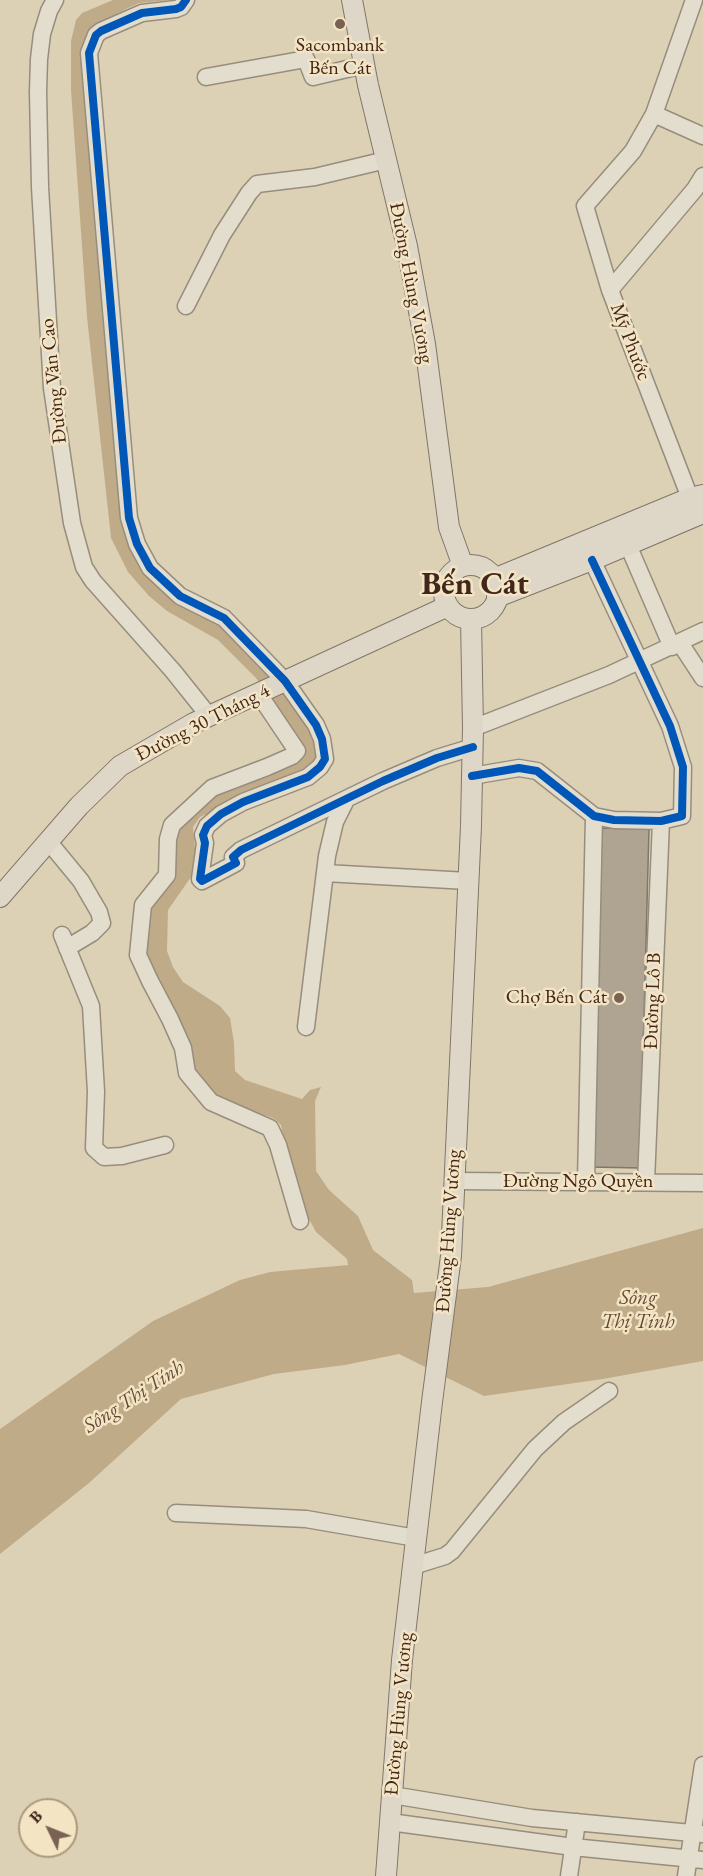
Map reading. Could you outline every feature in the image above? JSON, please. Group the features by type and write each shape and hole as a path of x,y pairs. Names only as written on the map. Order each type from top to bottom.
{"main road":[{"name":"Đường Hùng Vương","path":"352,0 364,65 407,246 425,344 449,526 463,566"},
{"path":"496,588 699,499"},
{"path":"533,572 592,560 703,513"},
{"path":"463,566 481,567 496,588 494,605 488,613 471,619 462,618 454,613 444,599 445,582 450,575 463,566"},
{"name":"Đường 30 Tháng 4","path":"0,897 79,806 120,766 209,716 448,606"},
{"name":"Đường Hùng Vương","path":"386,1876 402,1659 451,1256 472,776 471,619"}],"street":[{"name":"Đường Văn Cao","path":"55,0 42,34 40,50 38,92 40,187 52,388 72,523 84,567 93,582 173,671 209,716"},
{"path":"186,0 182,7 142,13 101,31 96,35 89,53 129,518 137,544 150,568 180,596 224,618 284,681 316,725 322,739 325,759 320,767 308,777 243,802 207,825 203,834 205,843 200,879 202,881 236,863 233,857 242,850 436,758 473,738 703,632"},
{"path":"610,290 585,206 633,151 654,114 694,0"},
{"path":"206,77 306,59 313,77 364,65"},
{"path":"654,114 703,136"},
{"path":"186,306 222,236 257,184 315,177 386,160"},
{"name":"Mỹ Phước","path":"699,499 610,290 695,189 703,176"},
{"path":"628,545 676,645 703,678"},
{"path":"472,776 519,768 537,771 594,816 661,821 682,816 683,767 670,726 592,560"},
{"path":"260,692 297,751 292,756 267,767 212,788 172,825 168,839 166,875 142,905 138,956 171,1019 183,1048 187,1073 211,1102 270,1128 278,1145 300,1221"},
{"path":"306,1027 325,873 335,822 346,800"},
{"path":"586,1181 594,816"},
{"name":"Đường Lô B","path":"646,1182 661,821"},
{"path":"48,841 81,881 99,912 102,922 92,933 64,942 91,1006 96,1092 94,1148 104,1157 123,1156 165,1145"},
{"path":"325,873 468,881"},
{"name":"Đường Ngô Quyền","path":"454,1181 703,1183"},
{"path":"413,1566 445,1556 452,1551 535,1449 564,1422 609,1391"},
{"path":"176,1514 306,1519 416,1538"},
{"path":"686,1876 696,1859 703,1765"},
{"path":"392,1795 531,1818 698,1834"},
{"path":"390,1822 573,1847 696,1859"},
{"path":"569,1876 577,1822"}],"water":[{"name":"Sông Thị Tính","path":"113,0 171,0 139,3 128,8 103,21 90,39 137,551 215,617 266,665 315,733 319,756 313,766 200,817 193,827 196,857 191,877 168,910 167,951 173,967 183,982 220,1006 230,1018 235,1071 245,1080 302,1099 310,1090 321,1087 315,1101 316,1171 329,1190 358,1216 373,1250 412,1280 414,1293 488,1287 703,1228 703,1361 603,1379 484,1396 399,1354 345,1365 274,1374 181,1399 89,1483 0,1554 0,1429 153,1321 240,1280 270,1272 348,1265 347,1259 316,1232 307,1215 287,1161 281,1125 273,1118 217,1098 187,1061 189,1041 149,973 146,947 147,904 164,882 174,830 213,793 303,746 256,678 218,640 167,611 149,596 128,572 111,538 87,317 71,90 71,41 76,20 82,13"}],"building":[{"name":"Chợ Bến Cát","path":"599,828 649,829 640,1168 590,1167"}],"cycle path":[{"path":"186,0 181,7 176,9 142,13 101,31 96,35 89,53 129,518 137,544 150,568 180,596 224,618 285,681 316,725 322,739 325,759 320,767 308,777 243,802 221,814 207,826 203,835 205,843 200,879 202,881 236,863 233,857 241,850 383,781 437,758 473,747"},
{"path":"472,776 519,768 537,771 594,816 614,820 661,821 682,816 683,767 670,726 592,560"}],"place":[{"name":"Sacombank Bến Cát","path":"340,24"},
{"name":"Chợ Bến Cát","path":"619,998"}],"district":[{"name":"Bến Cát","path":"475,585"}]}
